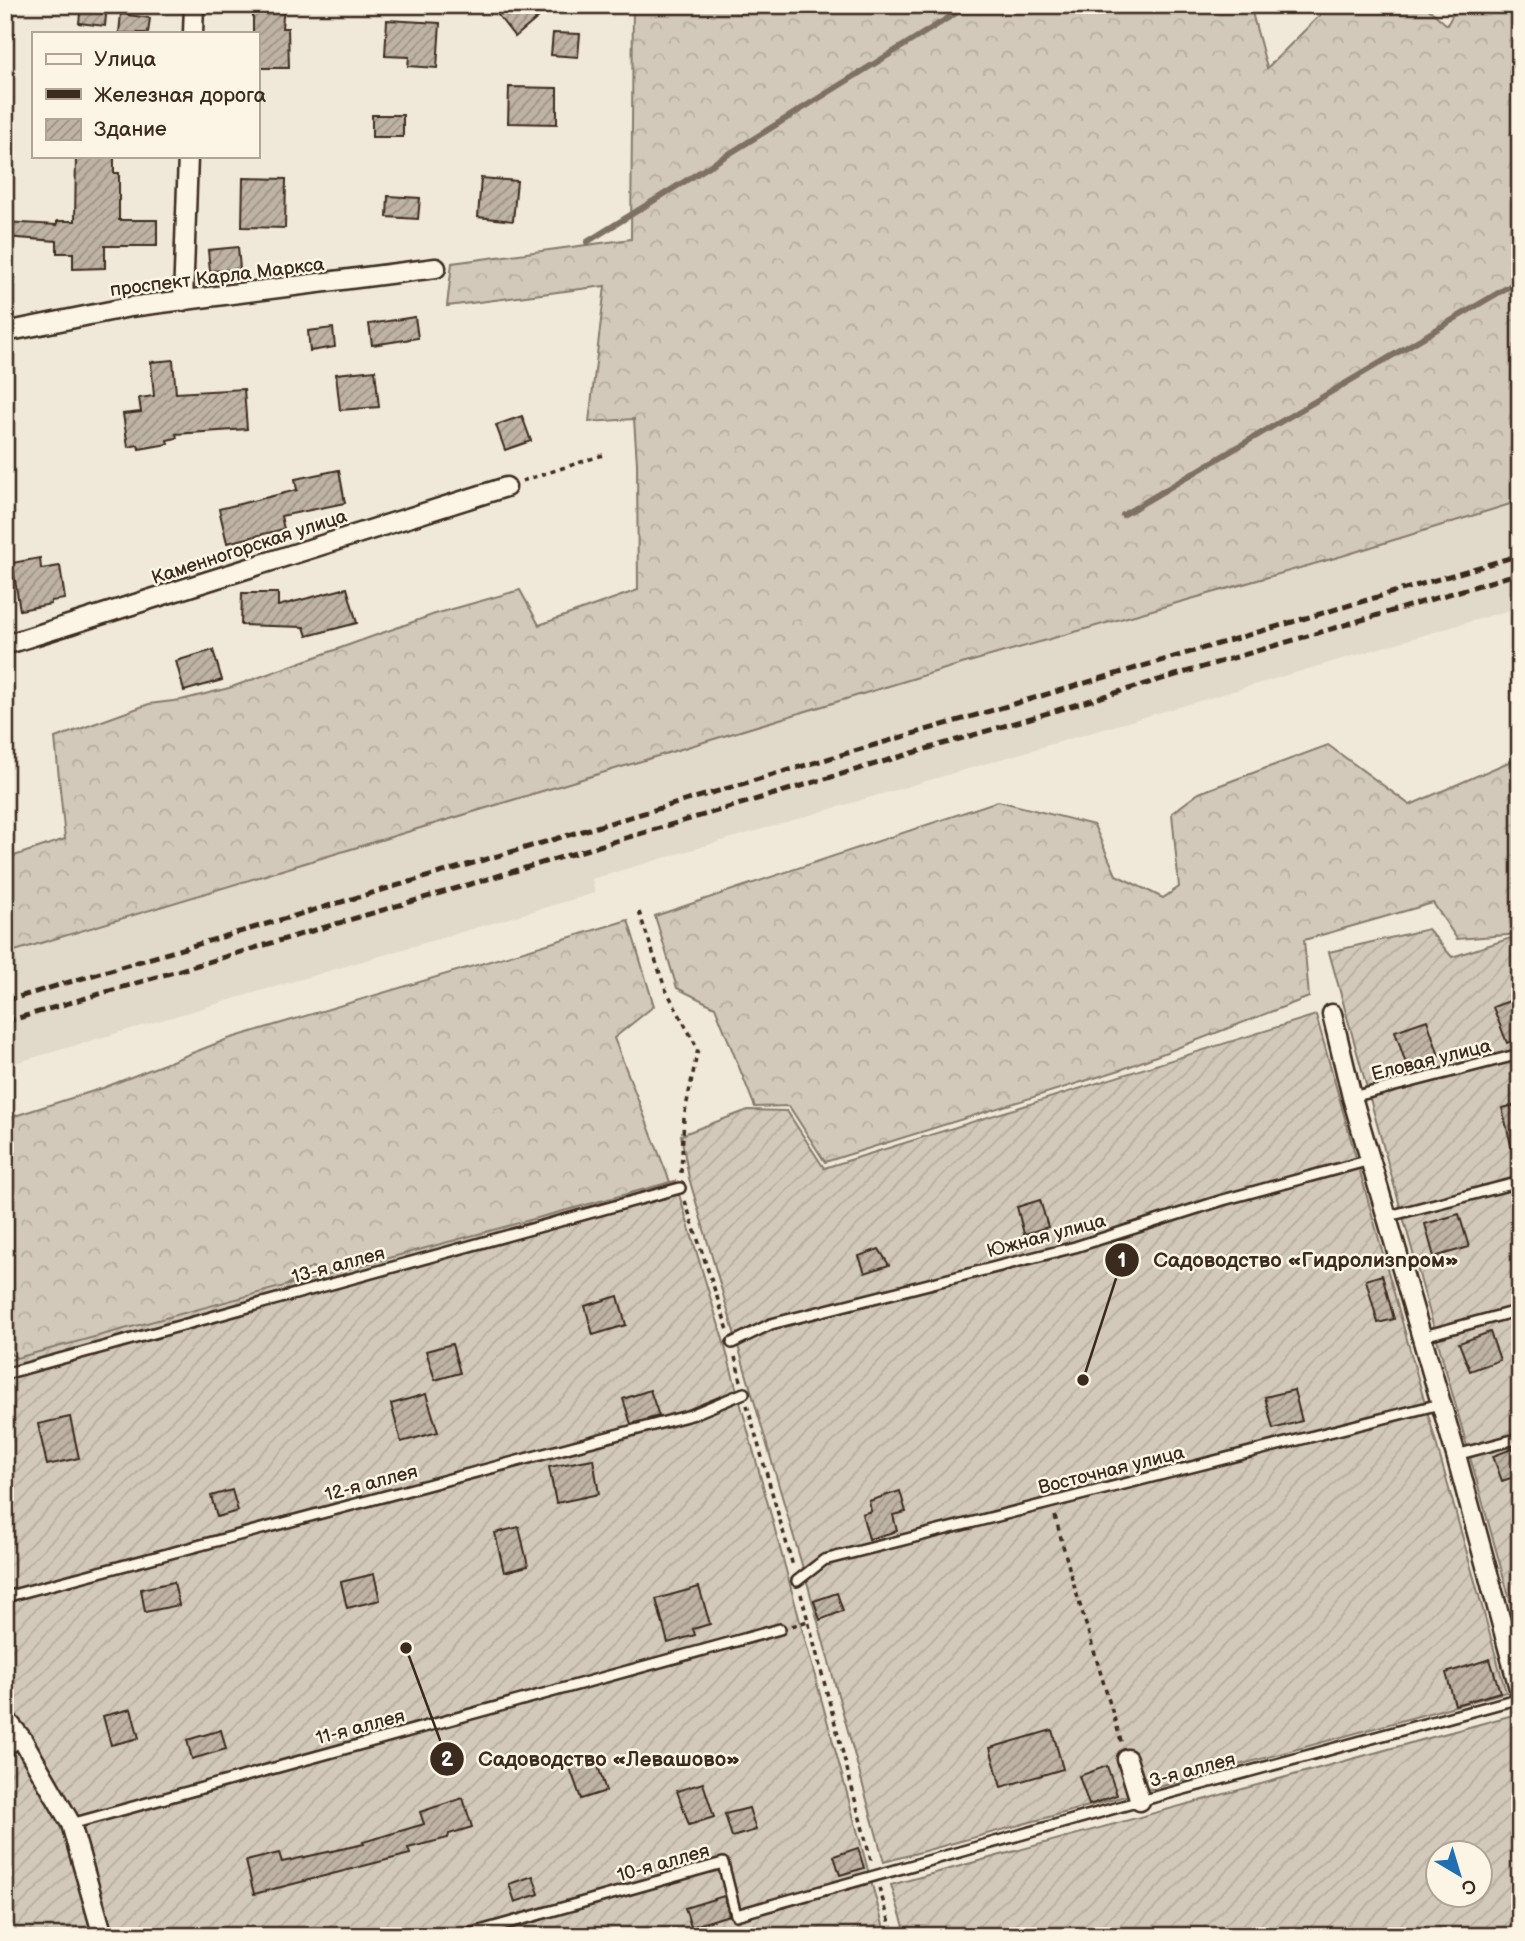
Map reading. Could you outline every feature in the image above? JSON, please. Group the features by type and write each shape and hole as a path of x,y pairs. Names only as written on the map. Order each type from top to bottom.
{"street":[{"path":"193,32 194,5"},
{"path":"183,301 188,158"},
{"name":"проспект Карла Маркса","path":"5,331 130,307 436,268"},
{"name":"Каменногорская улица","path":"5,645 506,486"},
{"path":"1332,1014 1385,1217 1457,1455 1520,1692"},
{"path":"5,1718 22,1739 71,1824 103,1936"},
{"path":"1127,1759 1140,1801"}],"lane":[{"name":"Еловая улица","path":"1352,1097 1520,1054"},
{"name":"Южная улица","path":"732,1343 771,1324 1074,1247 1223,1200 1370,1160"},
{"path":"1385,1217 1520,1182"},
{"name":"13-я аллея","path":"5,1374 680,1188"},
{"path":"1420,1337 1520,1310"},
{"name":"12-я аллея","path":"5,1597 677,1419 744,1393"},
{"name":"Восточная улица","path":"797,1581 824,1560 1440,1404"},
{"path":"1457,1455 1520,1438"},
{"name":"11-я аллея","path":"71,1824 780,1629"},
{"name":"3-я аллея","path":"875,1875 1520,1698"},
{"path":"5,1752 22,1739"},
{"name":"10-я аллея","path":"462,1936 723,1863 736,1915 875,1875"}],"path":[{"path":"506,486 603,456"},
{"path":"639,912 665,988 698,1049 684,1117 680,1188 732,1343 875,1875 894,1936"},
{"path":"1051,1502 1127,1759"}],"shaded area":[{"path":"1520,501 1520,607 592,879 595,893 5,1066 5,954 948,668 1342,556"}],"green space":[{"path":"633,5 1250,5 1267,68 1330,5 1424,5 1447,25 1458,5 1520,5 1520,501 1342,556 948,668 5,954 5,859 65,839 55,738 149,704 181,700 229,688 435,614 520,590 539,625 638,590 634,419 589,422 605,286 447,306 452,263 631,239"},
{"path":"1328,745 1410,805 1520,757 1520,934 1457,939 1433,903 1304,940 1309,997 1120,1070 825,1162 789,1106 755,1107 715,1007 677,988 655,916 998,801 1094,825 1116,875 1163,898 1179,887 1172,813 1199,793"},
{"path":"628,920 654,1006 614,1038 670,1182 349,1290 312,1267 234,1323 20,1360 5,1350 5,1119 103,1088 228,1039"},
{"path":"1428,929 1452,957 1520,935 1520,1636 1329,952"},
{"path":"1316,1015 1506,1692 884,1862 807,1582 689,1178 681,1135 748,1110 787,1111 824,1168"},
{"path":"675,1181 722,1336 886,1936 5,1936 5,1361"},
{"path":"1513,1715 1520,1735 1520,1936 907,1936 891,1885"}],"building":[{"path":"81,5 107,5 105,26 79,23"},
{"path":"253,5 284,5 282,28 288,28 289,68 259,68 259,32 253,32"},
{"path":"490,5 553,5 515,37"},
{"path":"121,14 150,18 148,32 119,32"},
{"path":"387,20 440,23 437,68 408,66 409,57 385,56"},
{"path":"553,33 580,34 578,57 551,55"},
{"path":"509,87 557,88 557,124 508,123"},
{"path":"372,115 403,115 403,137 372,137"},
{"path":"76,158 114,158 114,173 119,173 119,220 157,220 157,246 105,246 105,268 73,269 73,253 57,253 57,241 5,237 5,222 57,225 57,221 75,221"},
{"path":"243,178 286,179 285,228 242,227"},
{"path":"481,178 517,181 513,221 478,217"},
{"path":"388,196 420,198 418,219 387,217"},
{"path":"238,247 240,269 210,271 208,250"},
{"path":"415,317 418,338 372,345 369,324"},
{"path":"333,328 335,347 310,351 308,331"},
{"path":"173,360 176,393 244,389 247,429 176,434 177,438 167,440 168,444 139,449 138,445 128,447 123,414 141,412 139,398 154,396 151,362"},
{"path":"375,370 379,407 340,410 336,374"},
{"path":"522,416 531,441 505,450 496,425"},
{"path":"339,470 345,503 281,516 284,529 227,543 219,509 297,490 295,479"},
{"path":"40,558 41,569 60,566 65,599 20,610 12,563"},
{"path":"347,588 357,623 307,636 304,627 241,625 242,593 278,593 278,606"},
{"path":"213,650 222,680 184,691 176,661"},
{"path":"1520,997 1520,1038 1507,1043 1493,1007"},
{"path":"1427,1020 1439,1056 1407,1067 1395,1031"},
{"path":"1520,1104 1520,1153 1513,1153 1502,1108"},
{"path":"1040,1200 1048,1227 1024,1234 1017,1207"},
{"path":"1459,1214 1469,1247 1434,1257 1425,1224"},
{"path":"879,1249 889,1265 865,1273 859,1256"},
{"path":"1382,1275 1394,1319 1378,1323 1366,1280"},
{"path":"618,1296 626,1325 593,1335 585,1306"},
{"path":"1490,1332 1500,1360 1470,1371 1459,1343"},
{"path":"452,1344 460,1373 435,1380 426,1351"},
{"path":"650,1390 659,1416 631,1424 623,1399"},
{"path":"1294,1390 1302,1421 1273,1429 1265,1397"},
{"path":"426,1394 438,1432 401,1442 391,1404"},
{"path":"70,1417 79,1458 47,1465 38,1424"},
{"path":"1520,1446 1520,1475 1502,1481 1493,1456"},
{"path":"593,1459 599,1494 556,1503 549,1467"},
{"path":"232,1490 238,1511 217,1517 211,1496"},
{"path":"900,1491 906,1512 893,1515 897,1531 869,1539 862,1514 871,1511 869,1501"},
{"path":"519,1527 528,1566 504,1572 495,1533"},
{"path":"374,1574 380,1600 347,1608 341,1582"},
{"path":"174,1582 179,1605 145,1612 141,1589"},
{"path":"699,1587 710,1624 693,1629 695,1635 668,1643 656,1599"},
{"path":"837,1593 843,1611 820,1620 814,1601"},
{"path":"1490,1659 1500,1692 1455,1705 1446,1673"},
{"path":"131,1709 139,1738 111,1745 103,1716"},
{"path":"221,1730 226,1749 192,1759 187,1740"},
{"path":"1052,1730 1063,1769 1001,1787 990,1748"},
{"path":"595,1756 606,1791 581,1799 569,1765"},
{"path":"1107,1766 1117,1795 1089,1805 1079,1776"},
{"path":"703,1783 714,1817 689,1825 677,1791"},
{"path":"463,1798 472,1827 449,1834 448,1838 408,1848 410,1854 254,1894 246,1861 279,1853 282,1862 364,1844 363,1842 424,1824 420,1812"},
{"path":"749,1808 756,1830 732,1837 725,1814"},
{"path":"858,1848 864,1868 840,1875 834,1856"},
{"path":"533,1876 539,1894 515,1902 509,1884"},
{"path":"724,1896 729,1915 691,1927 685,1908"}],"waterway":[{"path":"587,242 969,5"},
{"path":"1123,515 1520,280"}],"railway":[{"path":"5,1001 1520,555"},
{"path":"5,1022 1520,573"}],"place":[{"name":"Садоводство «Гидролизпром»","path":"1083,1380"},
{"name":"Садоводство «Левашово»","path":"406,1648"}]}
